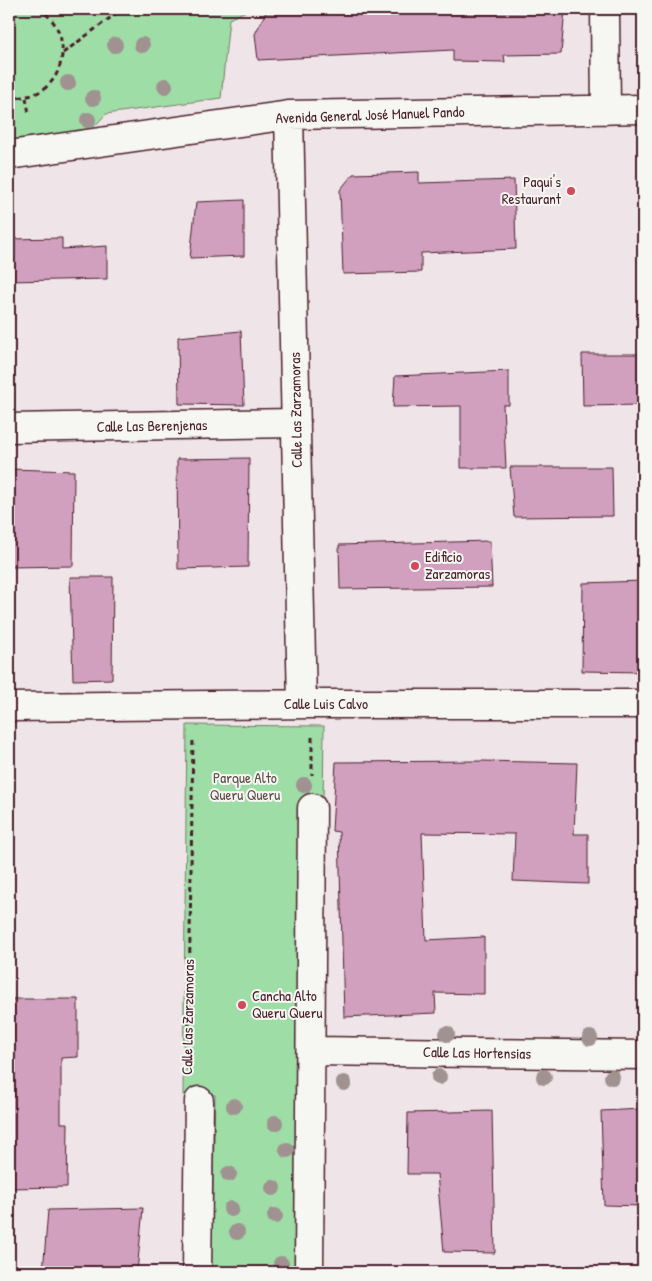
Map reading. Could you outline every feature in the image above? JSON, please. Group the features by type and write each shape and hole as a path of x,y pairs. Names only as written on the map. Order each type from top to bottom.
{"street":[{"path":"605,9 606,110"},
{"name":"Avenida General José Manuel Pando","path":"9,155 289,115 643,109"},
{"name":"Calle Las Zarzamoras","path":"289,115 302,704"},
{"name":"Calle Las Berenjenas","path":"9,428 296,423"},
{"name":"Calle Luis Calvo","path":"9,707 302,704 643,704"},
{"path":"309,1272 312,808"},
{"name":"Calle Las Hortensias","path":"311,1051 643,1055"},
{"path":"197,1272 199,1101"}],"path":[{"path":"9,98 26,98 40,92 52,81 60,68 63,53 61,37 55,24 44,12 38,9"},
{"path":"63,53 122,9"},
{"path":"26,98 29,113"},
{"name":"Calle Las Zarzamoras","path":"192,753 187,1095 199,1101"}],"green space":[{"path":"9,9 250,9 229,19 221,98 106,114 88,133 9,143"},
{"name":"Parque Alto Queru Queru","path":"187,725 324,726 323,808 297,1086 295,1272 211,1272 215,1095 183,1095"}],"building":[{"path":"565,9 561,54 504,55 505,62 453,61 453,50 258,60 255,34 267,10"},
{"path":"419,172 419,183 514,180 516,249 421,253 421,272 343,274 340,190 353,174"},
{"path":"244,200 244,256 190,258 196,202"},
{"path":"62,238 62,249 107,246 107,279 9,281 9,239"},
{"path":"241,331 244,405 179,404 178,337"},
{"path":"582,354 643,354 643,405 583,406"},
{"path":"509,371 509,405 503,405 506,468 461,468 461,406 393,407 395,376"},
{"path":"249,458 248,567 178,569 177,459"},
{"path":"510,467 612,467 613,516 514,517"},
{"path":"9,469 74,471 73,566 9,567"},
{"name":"Edificio Zarzamoras","path":"490,541 492,587 340,589 339,545"},
{"path":"70,577 113,577 112,679 73,680"},
{"path":"643,581 643,672 582,671 583,583"},
{"path":"481,761 577,763 574,834 588,834 588,884 513,881 515,834 422,833 426,940 484,937 484,994 435,993 436,1013 344,1017 339,832 332,831 336,762"},
{"path":"9,999 78,999 78,1057 61,1058 61,1123 68,1123 67,1187 9,1188"},
{"path":"643,1109 643,1206 604,1205 601,1111"},
{"path":"492,1111 495,1253 444,1252 437,1174 407,1174 408,1113"},
{"path":"143,1208 137,1272 43,1272 48,1210"}],"place":[{"name":"Paqui's Restaurant","path":"571,191"},
{"name":"Edificio Zarzamoras","path":"415,566"},
{"name":"Cancha Alto Queru Queru","path":"242,1005"}]}
